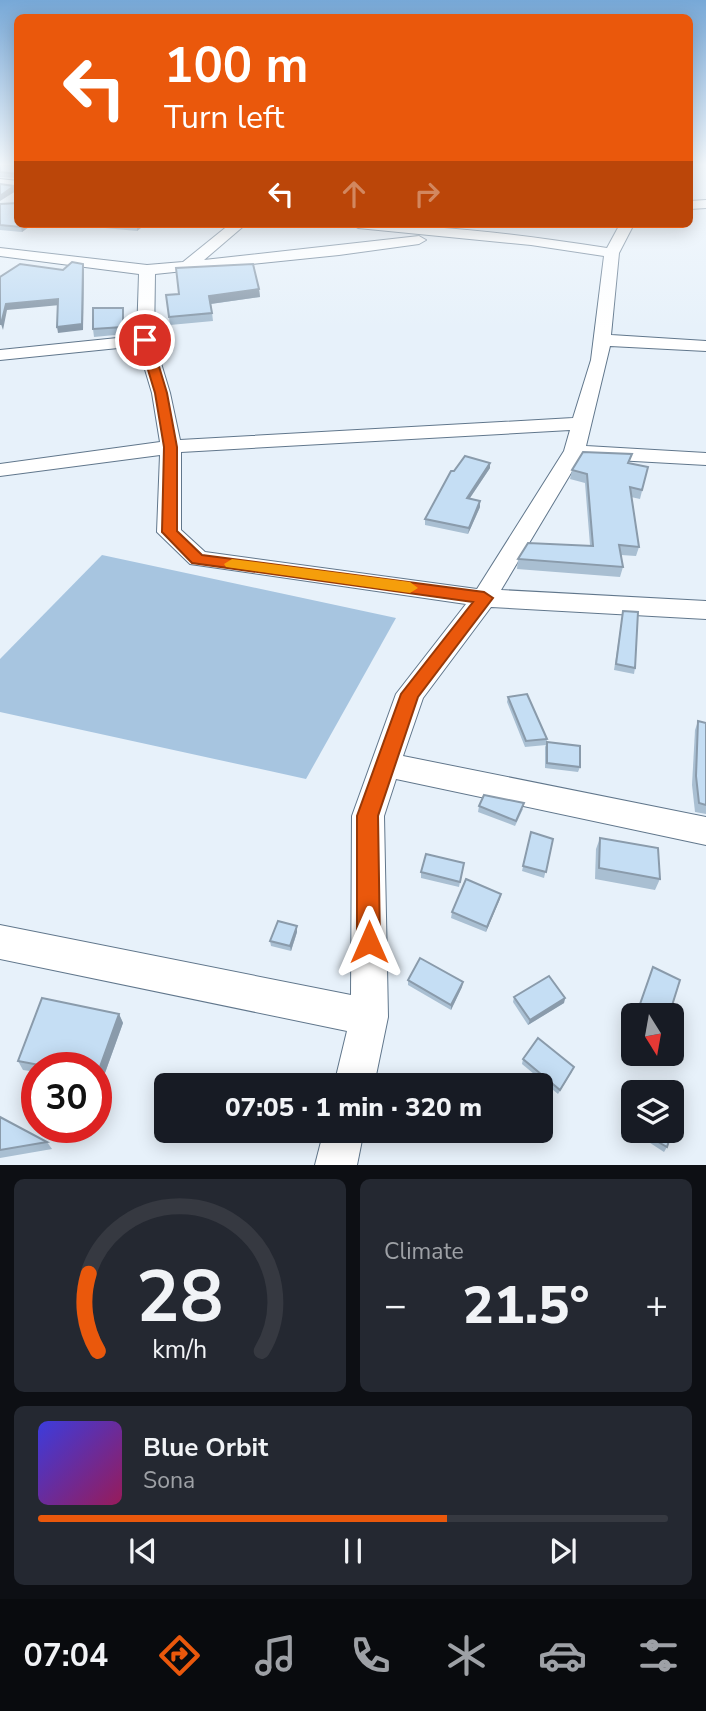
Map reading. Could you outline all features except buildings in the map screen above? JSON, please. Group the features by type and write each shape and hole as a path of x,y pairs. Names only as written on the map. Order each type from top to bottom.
{"street":[{"path":"187,265 234,228"},
{"path":"393,228 530,241 612,253"},
{"path":"357,1073 369,1017 368,816 410,694 484,598 574,451 600,360 612,253 625,228"},
{"path":"0,252 147,270 339,251 454,235"},
{"path":"147,270 145,340 161,393 171,447 169,532 198,559 484,598 706,610"},
{"path":"0,355 145,340"},
{"path":"602,340 706,346"},
{"path":"0,470 171,447 581,424"},
{"path":"574,451 706,459"},
{"path":"386,765 706,831"},
{"path":"0,943 369,1017"},
{"path":"336,1165 341,1143"}],"shaded area":[{"path":"102,555 396,618 306,779 0,712 0,659"}],"slow traffic":[{"path":"232,564 410,588"}],"route":[{"path":"145,340 161,393 171,447 169,532 198,559 484,598 410,694 368,816 369,942"}]}
